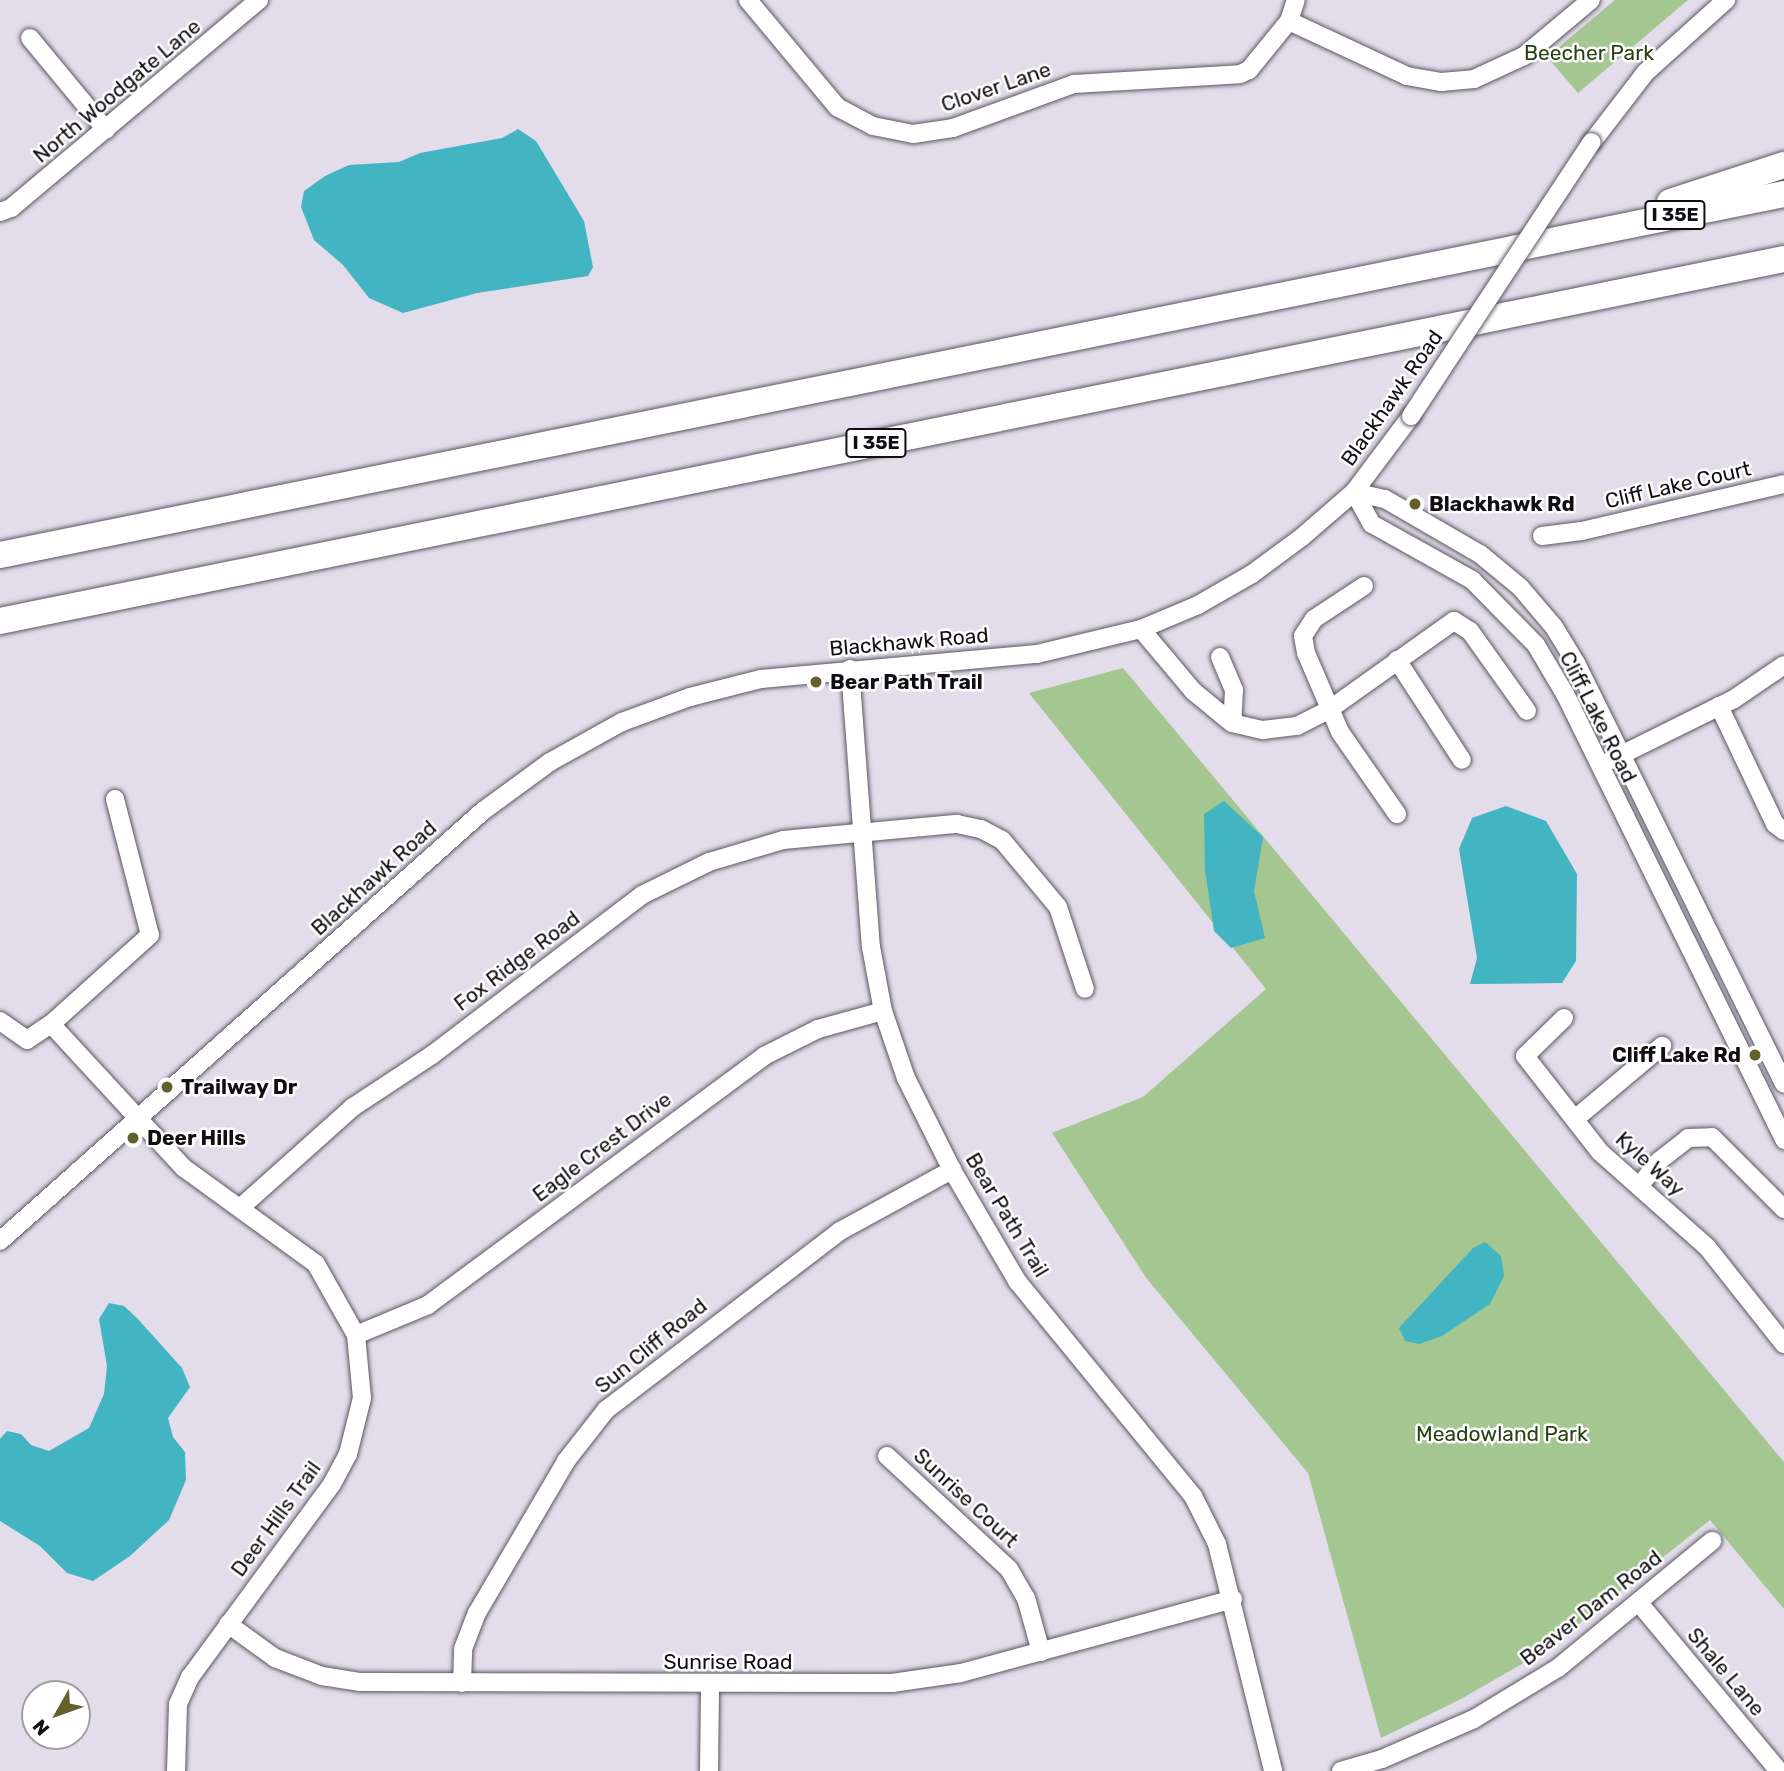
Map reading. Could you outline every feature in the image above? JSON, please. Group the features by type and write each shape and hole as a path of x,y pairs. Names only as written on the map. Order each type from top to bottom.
{"highway":[{"path":"1566,237 1784,164"},
{"name":"I 35E","path":"0,555 1429,268 1566,237 1784,194"},
{"name":"I 35E","path":"0,621 1784,259"},
{"path":"1703,275 1784,268"},
{"path":"0,629 49,612"}],"street":[{"name":"North Woodgate Lane","path":"0,212 11,208 259,0"},
{"name":"Clover Lane","path":"748,0 837,107 873,126 913,134 953,128 1074,84 1240,74 1249,70 1289,21"},
{"path":"1296,0 1289,21 1407,76 1441,82 1475,79 1524,56 1591,0"},
{"name":"Blackhawk Road","path":"0,1241 483,811 550,762 622,723 690,697 761,679 1037,654 1141,629 1198,605 1252,574 1354,492 1411,416 1592,142 1646,72 1726,0"},
{"path":"30,38 106,130"},
{"name":"Cliff Lake Court","path":"1542,536 1582,531 1784,484"},
{"name":"Cliff Lake Road","path":"1354,492 1385,499 1480,554 1520,587 1554,627 1576,663 1784,1083"},
{"name":"Cliff Lake Road","path":"1354,492 1372,524 1472,580 1508,612 1536,645 1565,694 1784,1140"},
{"path":"1364,586 1314,619 1303,636 1340,732 1396,814"},
{"path":"1141,629 1193,691 1232,723 1263,730 1297,726 1330,709 1454,621 1463,625 1527,711"},
{"path":"1220,657 1234,690 1232,723"},
{"path":"1397,660 1462,760"},
{"path":"1599,766 1719,706 1784,664"},
{"name":"Bear Path Trail","path":"850,669 871,947 883,1011 906,1078 952,1170 1017,1281 1193,1496 1217,1544 1233,1599 1273,1771"},
{"path":"1719,706 1775,824 1784,831"},
{"path":"0,1021 27,1040 51,1024 150,935 115,799"},
{"name":"Fox Ridge Road","path":"240,1208 354,1107 432,1055 642,895 709,862 783,840 957,824 1002,840 1058,907 1085,989"},
{"name":"Eagle Crest Drive","path":"356,1335 428,1305 764,1056 818,1029 883,1011"},
{"name":"Kyle Way","path":"1564,1018 1525,1056 1625,1178 1641,1184 1707,1247 1784,1344"},
{"name":"Deer Hills Trail","path":"51,1024 184,1168 316,1264 356,1335 362,1398 348,1454 332,1484 190,1677 178,1704 176,1771"},
{"path":"1575,1119 1662,1046"},
{"path":"1641,1184 1659,1161 1688,1138 1712,1137 1784,1209"},
{"name":"Sun Cliff Road","path":"462,1683 463,1649 477,1613 566,1461 606,1410 840,1231 952,1170"},
{"name":"Sunrise Court","path":"887,1456 1009,1569 1026,1598 1041,1652"},
{"name":"Beaver Dam Road","path":"1341,1771 1382,1759 1474,1719 1558,1668 1712,1541"},
{"name":"Sunrise Road","path":"228,1624 275,1658 322,1676 361,1682 710,1685 892,1683 961,1673 1233,1599"},
{"name":"Shale Lane","path":"1639,1603 1768,1767"},
{"path":"709,1771 710,1685"}],"green space":[{"name":"Beecher Park","path":"1615,0 1688,0 1578,93 1547,57"},
{"name":"Meadowland Park","path":"1123,668 1784,1462 1784,1609 1710,1520 1546,1650 1461,1699 1381,1738 1308,1473 1147,1279 1052,1133 1143,1097 1266,989 1029,693"}],"water":[{"path":"518,129 536,141 584,221 593,267 588,276 477,293 403,313 369,298 343,265 314,240 301,207 304,191 325,176 349,165 399,162 420,153 502,138"},
{"path":"1224,801 1263,837 1254,891 1265,938 1231,948 1214,931 1205,870 1204,814"},
{"path":"1506,806 1546,821 1577,874 1576,961 1562,983 1470,984 1477,958 1459,849 1472,818"},
{"path":"1485,1242 1501,1256 1504,1276 1490,1304 1442,1336 1419,1344 1405,1341 1399,1328 1473,1248"},
{"path":"109,1303 124,1306 182,1368 190,1387 168,1418 173,1437 185,1452 186,1480 169,1520 130,1556 93,1581 67,1573 40,1546 0,1521 0,1439 7,1431 21,1434 31,1445 49,1451 89,1428 104,1394 107,1366 99,1319"}],"place":[{"name":"Blackhawk Rd","path":"1415,504"},
{"name":"Bear Path Trail","path":"816,682"},
{"name":"Cliff Lake Rd","path":"1755,1055"},
{"name":"Trailway Dr","path":"167,1087"},
{"name":"Deer Hills","path":"133,1138"}]}
